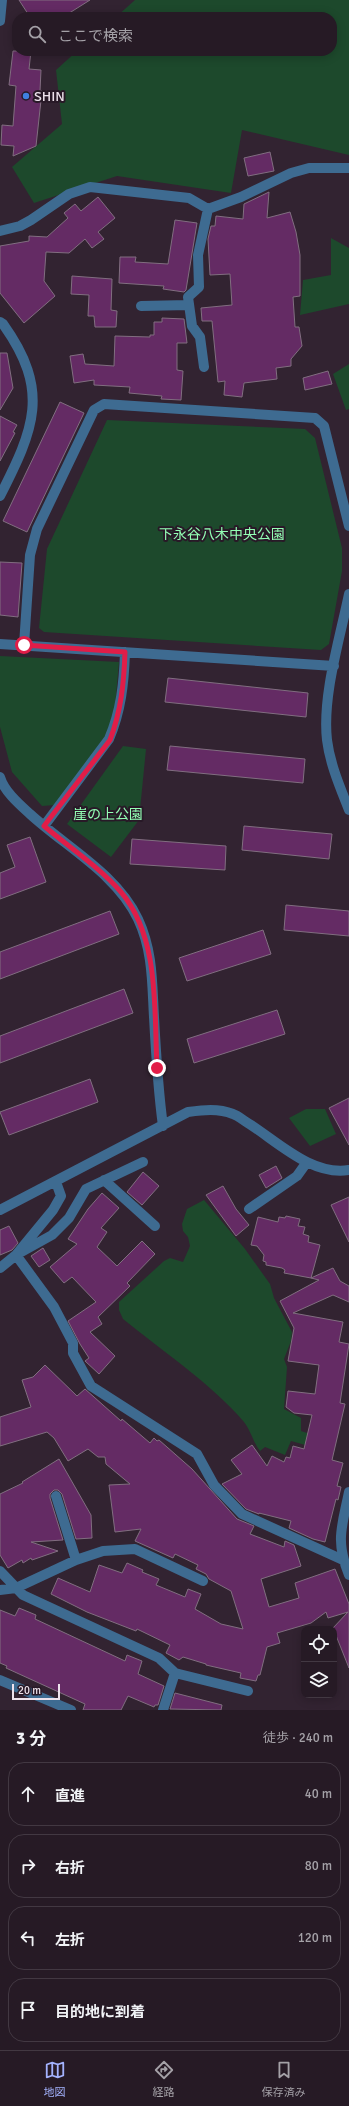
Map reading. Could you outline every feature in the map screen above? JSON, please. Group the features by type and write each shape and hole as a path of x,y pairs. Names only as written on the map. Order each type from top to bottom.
{"street":[{"path":"0,21 2,0"},
{"path":"208,209 241,197 290,173 309,168 349,168"},
{"path":"0,230 20,226 69,194 90,187 189,198 208,209"},
{"path":"204,368 200,337 192,326 188,297 199,287 198,255 208,209"},
{"path":"141,306 189,305"},
{"path":"0,322 3,324 23,355 32,389 32,408 28,436 0,496"},
{"path":"24,645 30,555 37,529 94,410 104,404 315,418 324,426 349,526"},
{"path":"349,594 327,706 327,740 335,775 349,810"},
{"path":"0,644 334,666"},
{"path":"44,826 110,740 116,724 123,691 125,652"},
{"path":"1,782 19,804 102,873 121,892 138,918 151,956 158,1093 163,1126"},
{"path":"0,1210 188,1112 211,1109 234,1114 307,1162 338,1172 349,1170"},
{"path":"0,1268 16,1255 52,1235 69,1218 86,1189 143,1162"},
{"path":"249,1209 297,1176 307,1162"},
{"path":"104,1180 154,1226"},
{"path":"16,1255 53,1210 60,1196 56,1182"},
{"path":"16,1255 54,1307 73,1342 73,1353 91,1386 197,1454 214,1485 242,1514 343,1560"},
{"path":"349,1492 343,1560 349,1575"},
{"path":"56,1496 76,1560"},
{"path":"0,1590 16,1588 76,1560 103,1551 135,1549 203,1581"},
{"path":"330,1563 343,1560"},
{"path":"0,1571 23,1595 159,1658 175,1673 248,1691"},
{"path":"163,1710 175,1673"},
{"path":"0,1680 71,1710"}],"green space":[{"path":"135,0 349,0 349,155 242,130 231,193 117,176 34,203 12,167 62,124 56,70 71,56 337,56 337,12 122,12"},
{"path":"331,238 349,248 349,304 300,315 303,280 331,275"},
{"path":"349,364 349,409 346,410 333,374"},
{"name":"下永谷八木中央公園","path":"107,420 305,429 315,438 342,548 342,571 329,644 321,650 44,632 39,628 47,549"},
{"path":"0,656 119,662 115,707 107,738 55,805 42,806 12,772 0,727"},
{"name":"崖の上公園","path":"123,746 146,749 139,820 111,857 67,824"},
{"path":"306,1109 325,1109 336,1134 310,1146 289,1118"},
{"path":"204,1200 245,1249 270,1284 274,1298 292,1332 291,1341 284,1359 287,1367 284,1409 301,1418 301,1431 313,1435 309,1446 291,1441 285,1455 265,1447 260,1451 244,1422 231,1408 202,1381 123,1319 119,1310 119,1302 164,1261 170,1258 183,1262 190,1246 188,1237 183,1231 182,1224 187,1209"}],"building":[{"path":"19,0 90,0 71,12 27,12"},
{"path":"12,56 30,56 29,69 41,70 40,91 42,91 36,146 13,156 14,146 1,145 2,125 13,126 16,86 9,85"},
{"path":"270,152 274,171 248,176 244,158"},
{"path":"269,192 267,218 290,212 296,232 300,255 300,296 293,297 295,327 299,327 302,346 291,359 291,366 276,368 277,379 244,383 242,397 224,395 225,381 218,382 212,321 202,321 201,308 232,305 230,274 210,275 208,239 211,226 215,226 216,216 243,219 244,204"},
{"path":"98,197 115,218 98,232 104,239 92,248 85,239 69,253 46,252 44,281 55,296 24,323 0,293 0,246 29,241 29,236 47,237 68,218 64,213 75,204 81,211"},
{"path":"175,220 197,223 186,290 184,292 163,289 164,286 119,283 120,257 136,257 135,262 168,264"},
{"path":"72,276 112,279 111,310 117,311 116,327 95,327 94,316 88,316 89,295 71,294"},
{"path":"162,318 184,319 187,343 177,343 177,370 183,371 181,400 161,399 162,396 129,393 130,387 94,385 94,380 74,383 70,356 83,354 85,364 114,366 115,336 150,337 150,335 154,335 154,322 162,322"},
{"path":"0,353 7,353 13,388 0,410"},
{"path":"328,371 332,384 305,390 303,378"},
{"path":"60,402 84,413 27,532 3,521"},
{"path":"0,416 17,425 13,432 15,433 0,461"},
{"path":"0,562 22,563 18,617 0,615"},
{"path":"168,678 308,693 306,717 165,702"},
{"path":"170,746 305,759 303,783 167,770"},
{"path":"244,826 332,834 329,859 242,850"},
{"path":"30,837 46,882 0,899 0,873 15,867 7,845"},
{"path":"132,839 226,846 225,870 130,864"},
{"path":"286,905 349,911 349,936 284,930"},
{"path":"110,911 119,934 0,979 0,952"},
{"path":"263,930 271,954 187,981 179,958"},
{"path":"124,989 133,1013 0,1063 0,1036"},
{"path":"277,1010 285,1034 194,1063 187,1039"},
{"path":"90,1079 98,1102 9,1135 0,1112"},
{"path":"349,1098 349,1145 329,1108"},
{"path":"276,1166 282,1178 266,1188 259,1175"},
{"path":"143,1172 159,1186 142,1205 127,1192"},
{"path":"223,1186 236,1209 249,1225 236,1236 206,1195"},
{"path":"102,1193 119,1208 101,1228 107,1232 97,1247 117,1266 142,1241 155,1254 127,1283 130,1286 98,1317 102,1324 90,1332 115,1356 99,1374 85,1361 89,1358 68,1321 96,1302 72,1277 64,1283 50,1267 77,1244 68,1239 88,1209"},
{"path":"349,1197 349,1242 331,1205"},
{"path":"286,1216 300,1219 298,1226 305,1227 303,1234 309,1236 308,1242 320,1245 311,1278 284,1273 285,1270 282,1268 266,1265 266,1262 263,1261 264,1255 257,1246 251,1245 258,1217 278,1222 279,1217 285,1218"},
{"path":"9,1226 18,1243 12,1250 0,1255 0,1230"},
{"path":"43,1248 50,1260 39,1267 31,1256"},
{"path":"333,1268 340,1281 349,1286 349,1302 333,1295 293,1313 343,1322 339,1342 349,1344 340,1403 345,1404 332,1460 343,1463 337,1486 341,1487 338,1500 336,1499 325,1542 313,1539 289,1528 291,1521 259,1514 246,1509 222,1484 242,1474 231,1460 252,1445 267,1466 272,1456 284,1462 286,1457 290,1458 293,1446 304,1449 312,1415 294,1413 286,1407 288,1391 315,1394 319,1365 288,1361 294,1328 280,1301 319,1280 311,1278"},
{"path":"45,1365 77,1396 85,1389 121,1421 122,1419 150,1443 154,1438 157,1441 159,1440 192,1469 237,1519 254,1526 250,1534 284,1547 285,1541 294,1545 301,1566 261,1579 269,1607 299,1598 295,1583 335,1569 349,1604 349,1668 337,1638 337,1626 335,1626 348,1612 328,1618 326,1612 311,1623 277,1633 280,1643 267,1647 260,1675 258,1675 256,1681 240,1678 241,1673 206,1665 183,1657 179,1660 166,1653 170,1645 137,1629 136,1631 87,1612 51,1594 58,1578 90,1592 99,1565 122,1573 127,1563 143,1570 142,1572 159,1579 156,1585 185,1597 188,1589 201,1594 195,1609 221,1624 243,1629 231,1591 209,1579 206,1574 196,1569 198,1565 175,1554 173,1558 135,1541 141,1529 115,1532 109,1485 130,1484 106,1464 105,1457 98,1457 88,1449 68,1461 54,1438 47,1432 0,1446 0,1417 31,1407 22,1380 33,1377"},
{"path":"59,1459 91,1515 92,1538 76,1539 62,1494 58,1490 54,1490 50,1494 50,1498 63,1540 31,1542 58,1551 32,1560 31,1558 23,1563 22,1560 8,1568 0,1555 0,1494 23,1483 22,1482"},
{"path":"19,1608 36,1615 35,1619 125,1661 127,1655 142,1661 138,1674 164,1686 158,1705 155,1705 154,1707 128,1696 121,1710 83,1710 85,1704 6,1668 7,1666 0,1663 0,1610 15,1616"},
{"path":"175,1693 222,1705 221,1710 170,1709"}],"place":[{"name":"SHIN","path":"26,96"}],"route":[{"path":"24,645 125,652 123,691 116,724 110,740 44,826 102,873 121,892 138,918 151,956 157,1068"}]}
